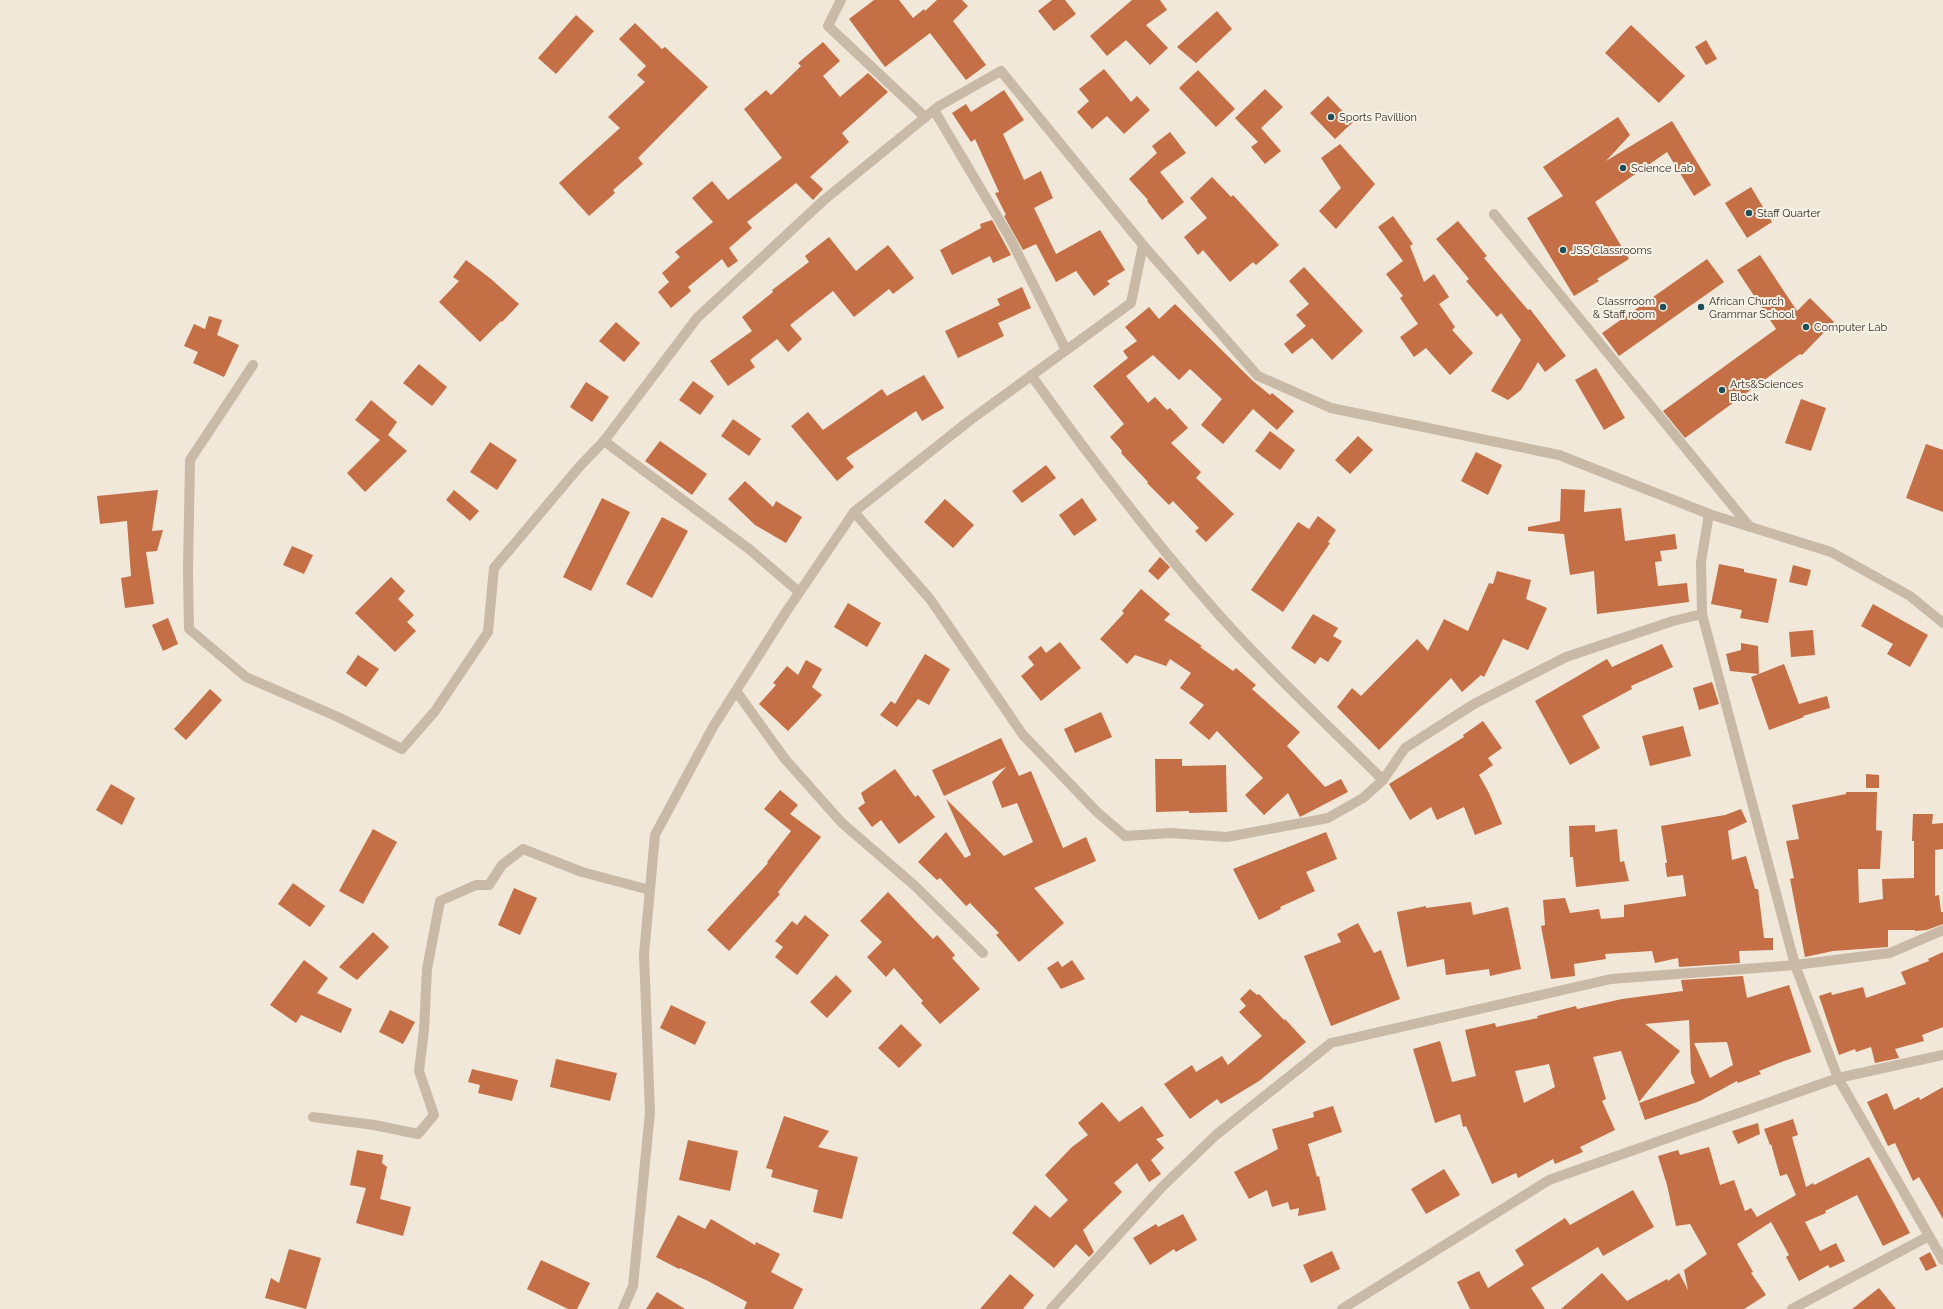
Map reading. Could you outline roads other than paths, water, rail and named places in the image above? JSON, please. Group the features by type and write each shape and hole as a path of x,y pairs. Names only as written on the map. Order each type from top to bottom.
{"street":[{"path":"841,0 828,26 925,117"},
{"path":"253,365 190,460 188,570 190,629 246,677 338,717 402,749 435,711 488,632 494,568 580,466 604,442 697,318 824,200 925,117 934,110 1000,71 1143,245 1258,376 1331,408 1558,455 1709,514 1831,552 1910,596 1943,623"},
{"path":"934,110 1010,238 1066,350"},
{"path":"1494,214 1750,527"},
{"path":"623,1309 633,1286 650,1112 644,954 655,835 713,727 799,592 854,512 969,421 1131,303 1143,245"},
{"path":"1031,376 1088,454 1176,565 1222,618 1383,780"},
{"path":"604,442 749,549 799,592"},
{"path":"854,512 930,599 1023,735 1097,812 1126,836 1171,834 1227,837 1328,818 1363,798 1383,780 1404,748 1474,704 1566,657 1673,621 1702,614"},
{"path":"1709,514 1701,562 1702,614 1795,965 1838,1078 1943,1260"},
{"path":"736,691 785,759 842,822 914,885 983,953"},
{"path":"313,1117 374,1125 418,1134 434,1115 419,1071 424,1030 427,969 440,901 476,885 489,884 502,865 523,849 582,872 650,890"},
{"path":"1051,1309 1162,1187 1216,1134 1331,1043 1611,979 1795,965 1890,953 1943,930"},
{"path":"1342,1309 1549,1180 1838,1078 1943,1055"},
{"path":"1792,1309 1929,1236"}],"place":[{"name":"Sports Pavillion","path":"1331,117"},
{"name":"Science Lab","path":"1623,168"},
{"name":"Staff Quarter","path":"1749,213"},
{"name":"JSS Classrooms","path":"1563,250"},
{"name":"Classrroom & Staff room","path":"1663,307"},
{"name":"African Church Grammar School","path":"1701,307"},
{"name":"Computer Lab","path":"1806,327"},
{"name":"Arts&Sciences Block","path":"1722,390"}]}
